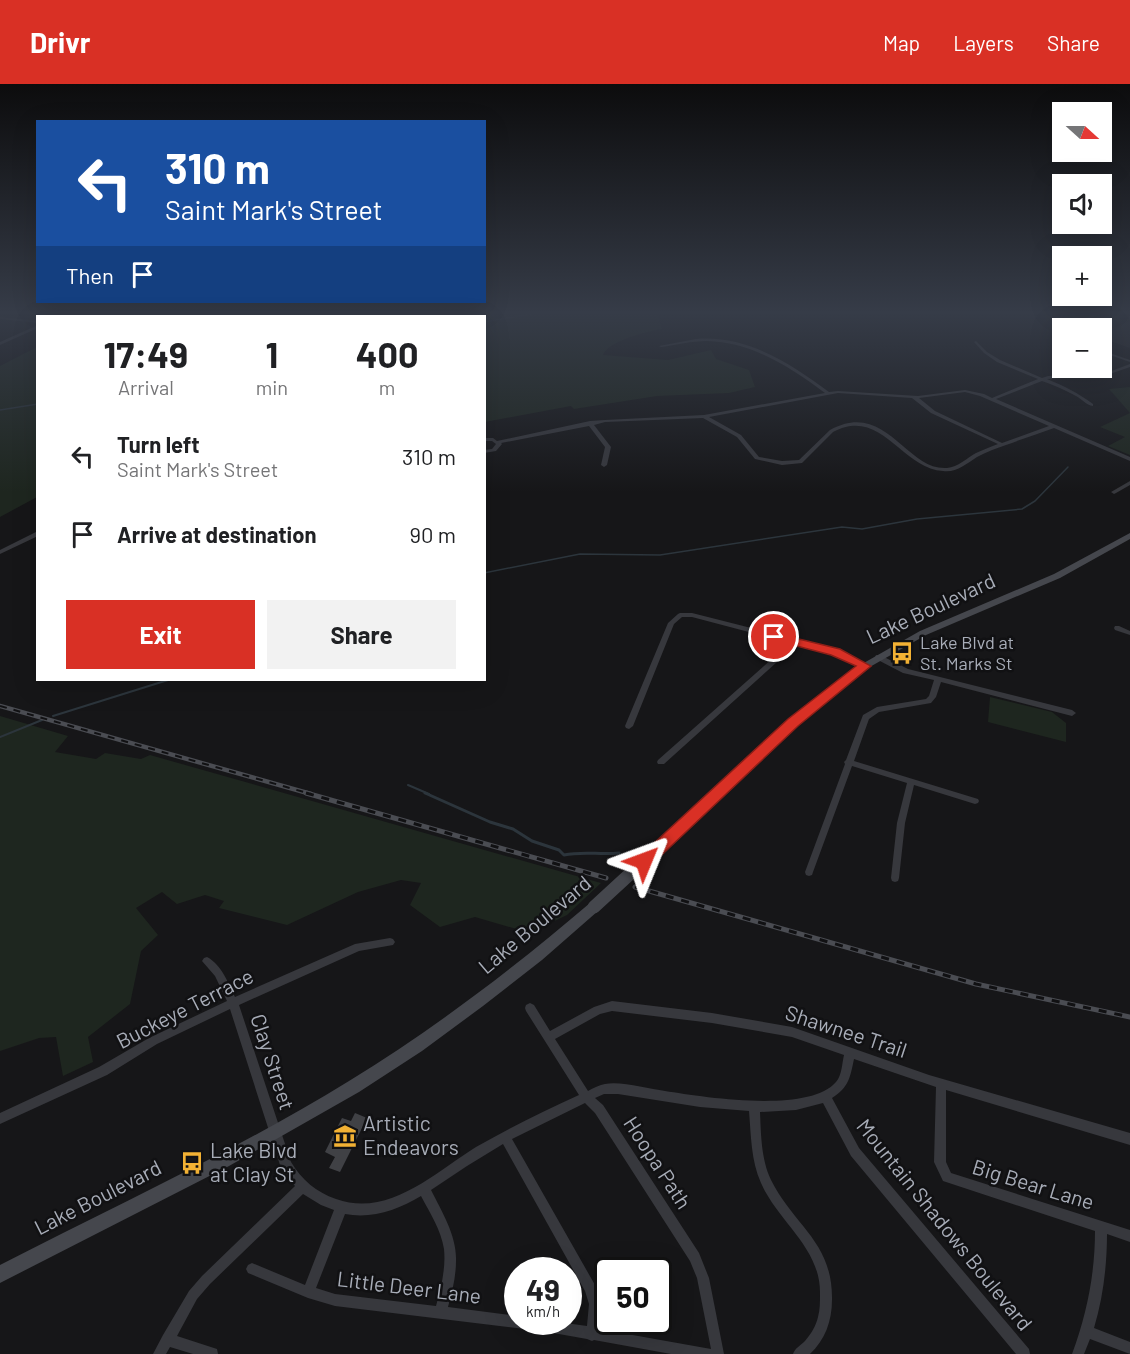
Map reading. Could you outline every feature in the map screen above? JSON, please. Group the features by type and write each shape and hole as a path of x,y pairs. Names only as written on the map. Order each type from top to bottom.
{"main road":[{"name":"Lake Boulevard","path":"0,1274 274,1133 355,1086 426,1039 534,959 594,907 793,723 865,666 922,633 1076,567 1130,536"}],"street":[{"path":"801,373 829,394"},
{"path":"1029,373 1075,393 1091,405"},
{"path":"993,399 1041,379 1109,373"},
{"path":"486,439 498,442 590,423 628,418 704,416 829,394 914,397 965,391 993,399 1130,459"},
{"path":"914,397 933,412 1003,445"},
{"path":"704,416 739,436 757,458 782,463 800,462 833,430 848,426 866,426 883,432 901,443 923,464 936,470 958,468 978,454 1054,426"},
{"path":"590,423 607,444 609,454 604,465"},
{"path":"486,451 496,448 498,442"},
{"path":"1114,492 1130,483"},
{"path":"0,552 36,534"},
{"path":"629,726 671,623 680,615 692,615 835,652 865,666"},
{"path":"1117,628 1130,633"},
{"path":"661,762 795,642"},
{"path":"878,657 906,671 1072,713"},
{"path":"809,872 848,762 870,713 928,702 938,679"},
{"path":"848,762 975,801"},
{"path":"895,878 901,823 911,782"},
{"name":"Buckeye Terrace","path":"0,1119 103,1071 153,1041 233,1003 358,947 390,942"},
{"name":"Clay Street","path":"207,961 219,974 233,1003 274,1133"},
{"name":"Shawnee Trail","path":"549,1037 597,1010 612,1006 776,1028 811,1037 941,1083 1130,1139"},
{"name":"Hoopa Path","path":"530,1008 586,1096 599,1109 695,1257 703,1278 718,1354"},
{"path":"274,1133 286,1165 302,1187 341,1209 387,1208 424,1189 506,1137 586,1096 610,1088 754,1108 791,1105 825,1096 838,1087 843,1080 850,1052"},
{"name":"Big Bear Lane","path":"941,1083 940,1162 947,1177 1130,1236"},
{"name":"Mountain Shadows Boulevard","path":"825,1096 855,1152 1024,1354"},
{"path":"754,1108 757,1143 765,1179 774,1196 816,1250 827,1288 823,1323 799,1354"},
{"path":"506,1137 591,1289 595,1304 592,1335"},
{"path":"159,1354 206,1280 302,1187"},
{"path":"424,1189 449,1237 453,1254 441,1312"},
{"path":"308,1292 341,1209"},
{"path":"1078,1354 1087,1332 1102,1250 1101,1226"},
{"name":"Little Deer Lane","path":"252,1269 308,1292 335,1300 441,1312 707,1354"},
{"path":"1087,1332 1130,1348"},
{"path":"167,1339 212,1354"}],"shaded area":[{"path":"0,373 36,373 36,498 0,517"},
{"path":"486,373 750,373 755,387 729,393 657,396 574,409 571,406 486,422"},
{"path":"1130,387 1130,413 1109,389"},
{"path":"1130,413 1130,455 1108,446 1125,437 1100,427"},
{"path":"990,697 1052,712 1066,723 1066,742 988,722"},
{"path":"0,716 68,736 55,752 96,759 105,753 141,759 150,755 601,883 567,915 530,933 475,917 440,927 410,905 421,883 401,880 358,892 287,925 219,908 224,901 205,895 177,904 162,892 136,908 158,935 141,951 130,1004 88,1037 93,1062 63,1076 56,1037 39,1038 0,1051"}],"building":[{"name":"Artistic Endeavors","path":"355,1113 367,1118 340,1172 329,1168 335,1157 325,1152 342,1118 351,1121"}],"waterway":[{"path":"0,410 36,404"},
{"path":"486,573 580,554 660,555 842,527 862,529 917,519 1022,509 1035,501 1068,467"},
{"path":"53,716 165,681"},
{"path":"0,737 42,720"},
{"path":"408,785 429,794"},
{"path":"425,793 490,822 513,829 532,841 559,850 564,855 619,853"}],"railway":[{"path":"0,706 311,794"},
{"path":"306,793 606,878"},
{"path":"635,887 976,984 1130,1017"}],"place":[{"name":"Lake Blvd at St. Marks St","path":"902,653"},
{"name":"Artistic Endeavors","path":"345,1136"},
{"name":"Lake Blvd at Clay St","path":"192,1163"}],"route":[{"path":"644,861 793,723 865,666 835,652 774,637"}]}
